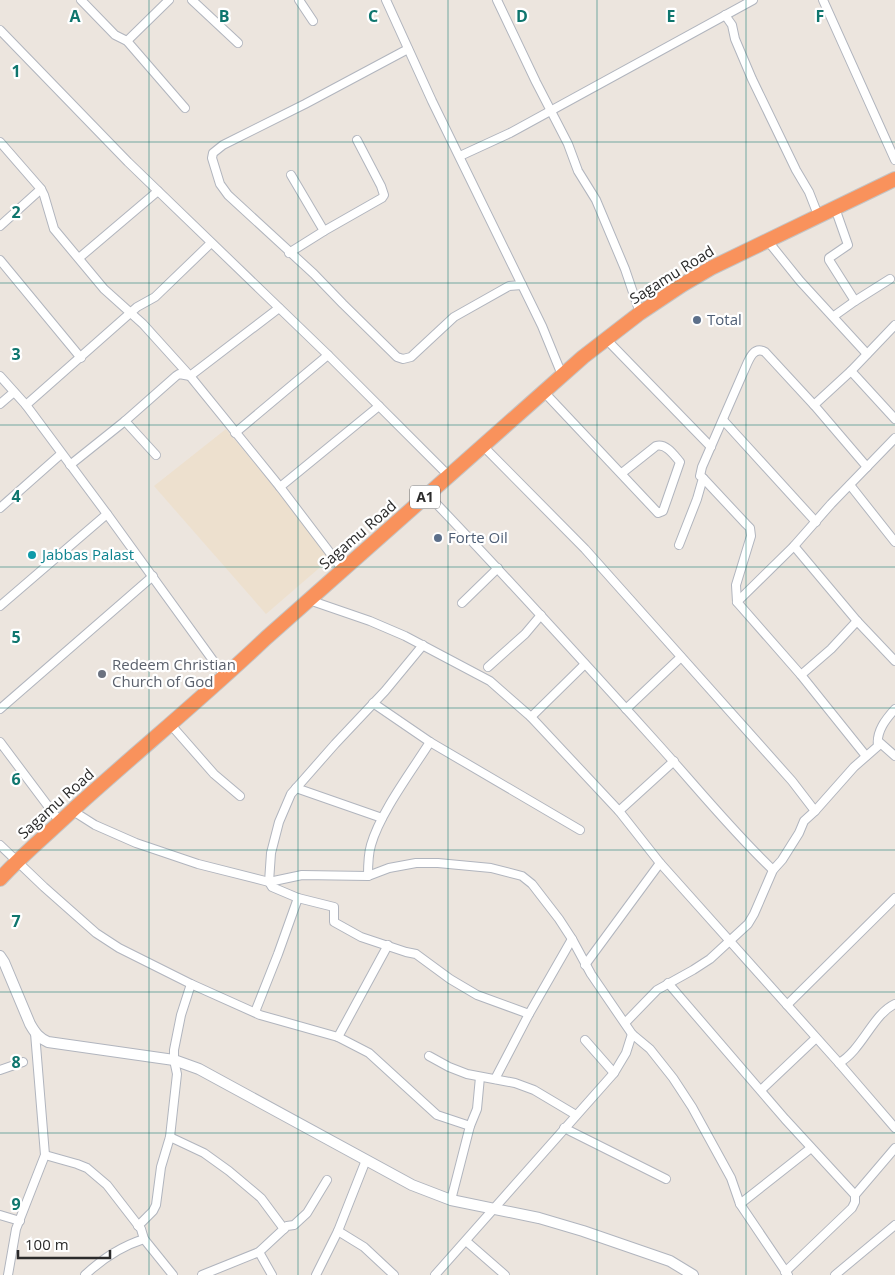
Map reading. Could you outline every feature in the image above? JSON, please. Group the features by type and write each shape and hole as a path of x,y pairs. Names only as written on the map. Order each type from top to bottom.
{"highway":[{"name":"Sagamu Road","path":"1,877 72,811 171,725 182,713 226,677 309,600 450,477 562,375 606,339 640,313 682,285 818,215 894,182"}],"street":[{"path":"81,0 115,35 127,41 185,108"},
{"path":"127,41 169,0"},
{"path":"192,0 238,43"},
{"path":"299,0 314,21"},
{"path":"386,0 432,101 542,326 562,375"},
{"path":"497,0 568,144 578,171 596,200 625,269 640,313"},
{"path":"460,156 510,133 753,0"},
{"path":"823,0 895,160"},
{"path":"725,15 732,24 735,39 752,79 796,170 810,192 818,215"},
{"path":"0,30 128,162 280,308 450,477"},
{"path":"408,49 305,104 222,145 213,153 212,158 220,184 228,196 314,274 397,357 403,359 421,349 454,317 508,286 517,274"},
{"path":"289,253 378,201 384,195 357,140"},
{"path":"0,142 44,195 54,229 104,289 158,338 280,487 343,570"},
{"path":"291,175 324,231"},
{"path":"0,226 40,189"},
{"path":"79,258 158,191"},
{"path":"834,208 848,245 829,258 829,260 855,301"},
{"path":"768,240 800,281 867,354"},
{"path":"26,405 137,307 155,297 175,280 194,258 211,243"},
{"path":"0,260 80,358"},
{"path":"834,316 890,279"},
{"path":"508,286 522,285"},
{"path":"70,465 179,374 190,376 280,308"},
{"path":"814,405 851,371 895,325"},
{"path":"606,339 711,447"},
{"path":"866,756 801,675 737,602 736,585 751,532 746,524 700,476 700,472 743,372 754,351 758,350 766,352 867,467"},
{"path":"235,433 328,355"},
{"path":"851,371 895,419"},
{"path":"0,376 26,405 226,677"},
{"path":"0,404 14,392"},
{"path":"544,392 658,512 661,513 663,511 680,462 665,446 660,445 656,446 622,473"},
{"path":"280,487 379,406"},
{"path":"723,420 816,522"},
{"path":"125,421 156,455"},
{"path":"737,602 794,546 894,438"},
{"path":"483,446 585,549 792,781 815,811"},
{"path":"0,508 61,454"},
{"path":"679,545 703,478"},
{"path":"850,486 895,542"},
{"path":"428,495 498,568 674,761 721,818 773,870"},
{"path":"0,606 107,514"},
{"path":"794,546 857,621 895,661"},
{"path":"462,603 498,568"},
{"path":"0,709 153,576"},
{"path":"309,600 370,621 423,645 500,688 531,717 619,811 660,863 895,1128"},
{"path":"488,667 525,634 541,615"},
{"path":"801,675 831,649 857,621"},
{"path":"423,645 385,691 334,744 291,794 279,822 271,853 269,882 272,888 277,890 298,898 334,907 333,918 337,924 362,937 416,954 477,996 529,1014"},
{"path":"626,709 681,657"},
{"path":"531,717 585,664"},
{"path":"373,703 430,742 580,830"},
{"path":"625,1022 646,1000 668,983 705,962 748,924 773,870 799,834 804,820 815,811 854,767 878,746 880,730 895,709"},
{"path":"171,725 214,774 240,796"},
{"path":"878,741 895,756"},
{"path":"0,742 60,822"},
{"path":"368,876 369,855 382,818 430,742"},
{"path":"619,811 674,761"},
{"path":"296,788 382,818"},
{"path":"72,811 95,825 136,843 198,864 269,882 302,875 368,876 389,868 438,863 505,870 522,876 532,884 572,939 585,965 632,1034 650,1049 673,1078 731,1178 740,1204 787,1274 852,1208 856,1202 855,1195 811,1148 668,983"},
{"path":"0,845 96,933 110,943 191,984 255,1012 338,1037 369,1053 437,1115 470,1126"},
{"path":"585,965 660,863"},
{"path":"255,1012 298,898"},
{"path":"787,1005 895,898"},
{"path":"495,1079 529,1014 572,939"},
{"path":"338,1037 388,945"},
{"path":"0,956 35,1033 41,1040 174,1060 199,1070 412,1186 451,1200 539,1218 670,1261 693,1275"},
{"path":"138,1226 155,1208 160,1168 170,1136 177,1074 174,1060 181,1015 191,984"},
{"path":"839,1063 852,1053 886,1011 895,1004"},
{"path":"8,1275 14,1238 46,1155 35,1033"},
{"path":"435,1275 614,1073 630,1044 632,1034"},
{"path":"761,1090 816,1038"},
{"path":"585,1040 614,1073"},
{"path":"430,1056 449,1067 480,1077 515,1083 534,1090 576,1115"},
{"path":"0,1070 23,1062"},
{"path":"451,1200 470,1126 477,1109 480,1077"},
{"path":"888,1121 895,1114"},
{"path":"564,1128 666,1179"},
{"path":"170,1136 204,1153 229,1171 261,1198 284,1229"},
{"path":"740,1204 811,1148"},
{"path":"855,1195 895,1148"},
{"path":"46,1155 87,1168 107,1185 138,1226 144,1239 173,1275"},
{"path":"316,1275 338,1231 366,1160"},
{"path":"202,1275 259,1252 287,1226 294,1225 307,1213 327,1180"},
{"path":"0,1215 20,1221"},
{"path":"835,1275 895,1226"},
{"path":"338,1231 364,1247 394,1275"},
{"path":"84,1275 108,1256 144,1239"},
{"path":"466,1241 505,1275"},
{"path":"259,1252 272,1275"}],"shaded area":[{"path":"226,429 332,557 266,614 154,486"}],"place":[{"name":"Total","path":"697,320"},
{"name":"Forte Oil","path":"438,538"},
{"name":"Jabbas Palast","path":"32,555"},
{"name":"Redeem Christian Church of God","path":"102,674"}]}
